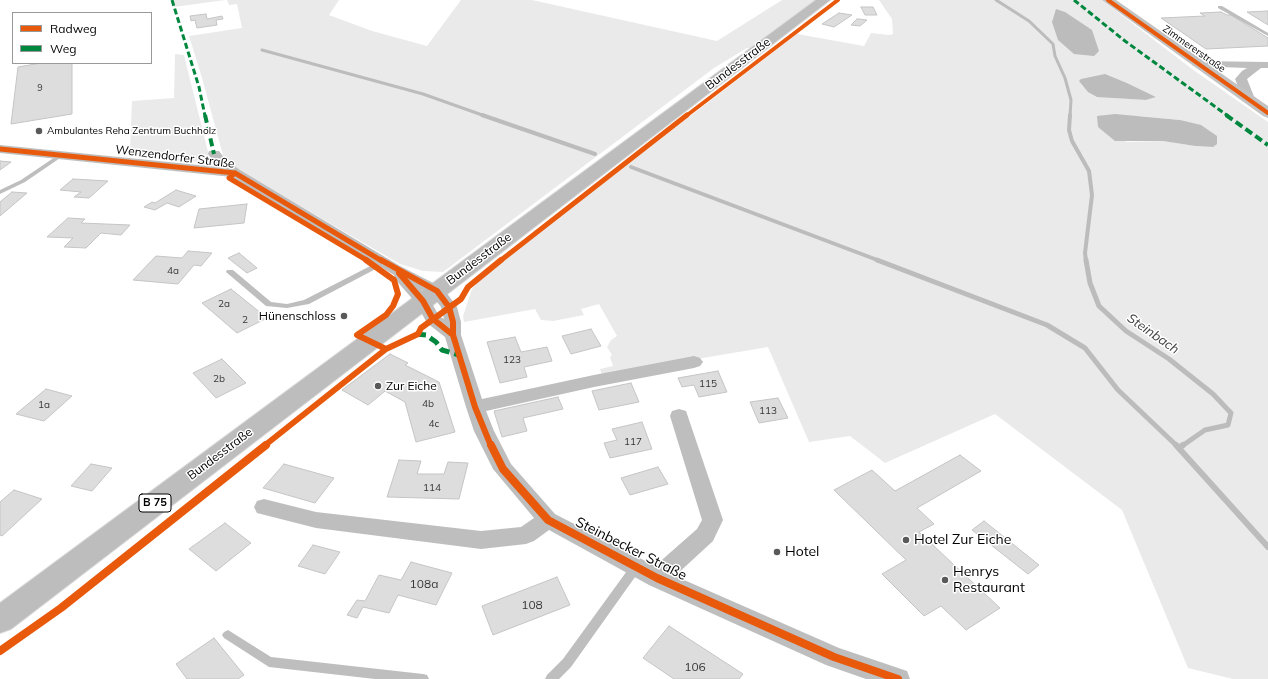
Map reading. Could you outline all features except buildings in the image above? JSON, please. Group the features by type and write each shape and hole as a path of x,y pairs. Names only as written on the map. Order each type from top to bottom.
{"main road":[{"name":"Bundesstraße","path":"0,620 824,0"}],"street":[{"name":"Zimmererstraße","path":"1108,0 1268,112"},
{"path":"1201,66 1268,65"},
{"path":"1201,66 1232,70 1256,68 1268,65"},
{"path":"1249,99 1241,79 1256,68"},
{"name":"Wenzendorfer Straße","path":"0,149 235,173 390,265 430,296"},
{"path":"214,154 221,163 235,173"},
{"name":"Steinbecker Straße","path":"430,296 433,319 453,336 474,407 504,469 548,520 657,578 834,657 898,679"},
{"path":"474,407 594,381 694,362"},
{"name":"Steinbecker Straße","path":"657,578 705,535 713,520 680,416"},
{"path":"264,507 316,520 481,540 526,535 548,520"}],"lane":[{"path":"1220,7 1268,35"},
{"path":"0,192 23,181 61,155"},
{"path":"230,272 269,304 288,306 306,302 390,265"},
{"path":"551,679 568,663 636,567"},
{"path":"228,634 269,662 423,679"}],"shaded area":[{"path":"172,0 225,0 174,7"},
{"path":"227,0 339,0 329,15 372,31 427,46 461,0 532,0 717,41 782,0 824,0 757,50 747,48 714,68 443,272 423,271 400,264 250,177 224,159 189,36 242,28 237,4 229,5"},
{"path":"879,0 1102,0 1192,69 1268,122 1268,679 1233,679 1188,668 1122,510 995,414 885,463 850,436 809,442 768,347 602,375 600,369 613,366 610,357 612,355 607,347 611,340 617,336 599,304 581,309 584,315 553,321 541,320 535,309 464,322 463,316 472,289 485,274 797,34 864,46 871,33 893,34 892,19","holes":["1104,74 1127,83 1156,97 1146,100 1114,98","1098,116 1138,116 1180,120 1213,147 1164,141 1127,142 1098,127"]},
{"path":"1056,9 1065,12 1092,30 1099,51 1094,56 1074,54 1058,40 1052,22"},
{"path":"175,54 184,55 210,160 202,162 136,157 130,150 132,101 174,98"},
{"path":"1105,74 1156,97 1146,100 1097,97 1088,92 1079,81 1081,79"},
{"path":"1115,114 1180,120 1201,125 1217,136 1217,144 1213,147 1163,141 1115,141 1098,127 1097,116"}],"waterway":[{"name":"Steinbach","path":"996,0 1029,21 1053,44 1055,56 1065,78 1071,100 1070,116"},
{"path":"262,50 423,94 485,116"},
{"path":"482,115 595,154"},
{"name":"Steinbach","path":"1070,115 1069,130 1072,141 1089,171 1092,195 1085,253 1086,261"},
{"path":"631,167 880,261"},
{"path":"877,260 1047,325 1085,348 1118,390 1176,445"},
{"name":"Steinbach","path":"1086,260 1090,283 1099,306 1126,331 1169,359 1213,394 1231,413 1228,425 1205,430 1182,446"},
{"name":"Steinbach","path":"1176,445 1268,547"},
{"name":"Steinbach","path":"1179,448 1183,445"}],"marked path":[{"path":"172,0 199,87 214,154"},
{"path":"1074,0 1125,41 1268,145"},
{"path":"416,334 426,335 436,342 442,350 459,355"}],"cycle path":[{"path":"0,651 61,608 386,349 418,334 421,328 461,299 468,287 486,272 684,117 838,0"},
{"path":"1108,0 1268,113"},
{"path":"0,149 235,173 395,269 437,291 449,307 453,322 453,335 484,431 503,469 548,520 657,578 834,657 898,679"},
{"path":"235,173 229,178 377,267 394,280 398,294 393,306 386,315 357,335 386,349"},
{"path":"399,273 423,301 433,319 453,335"}],"place":[{"name":"Ambulantes Reha Zentrum Buchholz","path":"39,131"},
{"name":"Hünenschloss","path":"344,316"},
{"name":"Zur Eiche","path":"378,386"},
{"name":"Hotel Zur Eiche","path":"906,540"},
{"name":"Hotel","path":"777,552"},
{"name":"Henrys Restaurant","path":"945,580"}]}
